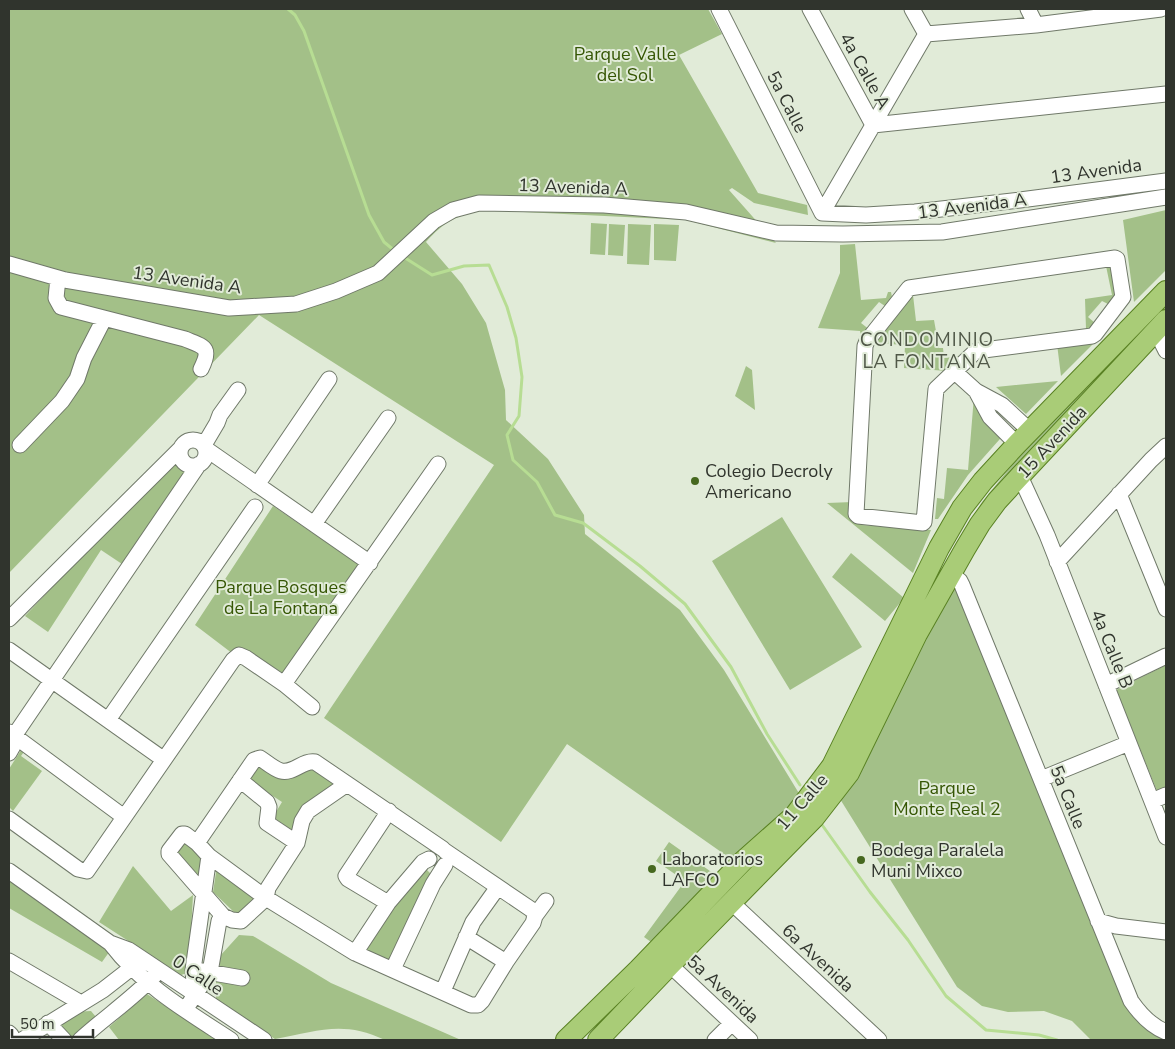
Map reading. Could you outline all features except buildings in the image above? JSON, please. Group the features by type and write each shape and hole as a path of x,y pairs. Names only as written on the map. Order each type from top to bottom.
{"main road":[{"name":"15 Avenida","path":"962,508 1020,434 1080,379 1166,291"},
{"name":"15 Avenida","path":"951,574 980,524 997,501 1161,326"},
{"path":"951,574 950,559 962,508"},
{"name":"11 Calle","path":"566,1040 638,970 742,862 795,815 832,766 939,548 962,508"},
{"name":"11 Calle","path":"598,1040 730,902 814,818 849,773 917,634 951,574"}],"street":[{"name":"5a Calle","path":"719,9 822,213"},
{"name":"4a Calle A","path":"810,9 873,125"},
{"path":"912,9 926,34"},
{"path":"1028,9 1036,25"},
{"path":"926,34 1036,25 1161,9"},
{"path":"822,213 926,34"},
{"path":"873,125 1166,94"},
{"name":"13 Avenida","path":"822,213 866,215 915,212 1166,181"},
{"name":"13 Avenida A","path":"9,264 58,278 229,308 296,304 336,291 378,273 434,221 453,210 479,203 604,205 686,212 776,233 843,234 942,232 1166,197"},
{"path":"1105,260 1117,260 1123,297 1095,334 1092,336 976,351 955,372 936,389 924,522 858,516 856,514 865,346 909,288 1105,260"},
{"path":"58,278 56,298 61,307 185,339 200,345 206,350 207,357 202,369"},
{"path":"20,445 62,401 77,379 84,358 104,319"},
{"path":"1161,326 1166,351"},
{"path":"955,372 976,391 990,417 1020,434"},
{"path":"257,485 329,379"},
{"path":"200,444 217,423 220,415 238,390"},
{"path":"314,524 388,418"},
{"path":"9,619 180,449 184,442 200,444 370,563"},
{"path":"9,753 13,746 11,735 52,681 199,464 205,458 200,444"},
{"path":"1058,562 1119,494 1166,446"},
{"path":"180,449 180,458 186,464 190,466 199,464"},
{"path":"284,684 438,464"},
{"name":"4a Calle B","path":"1020,476 1058,562 1166,837"},
{"path":"1119,494 1166,609"},
{"path":"108,720 255,507"},
{"name":"5a Calle","path":"951,574 962,585 1131,1001 1140,1013 1163,1031"},
{"path":"9,650 164,759"},
{"path":"9,819 78,868 87,871 233,660 239,655 284,684 312,707"},
{"path":"1106,685 1166,656"},
{"path":"11,735 124,817"},
{"path":"1041,779 1129,743"},
{"path":"197,843 254,760 260,758 281,770 288,771 310,761 315,762 426,836 440,857 464,864 532,910 535,916"},
{"path":"240,780 267,802 269,807 267,822 297,843"},
{"path":"347,784 308,811 302,821 297,843 268,888 266,898 241,921 223,916 169,854 169,851 182,834 185,834 209,856 266,898 355,953 471,1005 478,1005 482,1001 546,901"},
{"path":"1152,801 1166,795"},
{"path":"388,903 346,876 389,811"},
{"path":"195,996 193,970 209,856"},
{"path":"355,953 388,903 423,862 440,857"},
{"path":"392,969 433,884 440,857"},
{"name":"0 Calle","path":"9,871 110,943 129,950 148,983 231,1040"},
{"path":"443,991 473,922 498,887"},
{"name":"6a Avenida","path":"730,902 879,1040"},
{"path":"185,1010 210,972 219,920 223,916"},
{"path":"1098,921 1116,926 1166,932"},
{"path":"466,937 506,962"},
{"path":"197,945 214,946"},
{"path":"22,1040 103,990 137,963"},
{"name":"0 Calle","path":"137,963 159,971 264,1040"},
{"name":"5a Avenida","path":"670,965 750,1040"},
{"path":"11,968 81,1003"},
{"path":"193,970 242,978"},
{"path":"80,1040 98,1023 130,999 159,971"},
{"path":"115,981 130,999"},
{"path":"48,1023 64,1040"},
{"path":"715,1040 732,1024"},
{"path":"9,1034 13,1040"}],"green space":[{"name":"Parque Valle del Sol","path":"9,9 708,9 722,34 679,55 758,193 807,205 808,215 754,203 732,188 729,190 776,243 686,220 482,210 464,215 445,224 426,242 462,284 486,323 505,390 506,420 548,459 584,515 585,534 680,610 724,670 800,795 786,817 734,861 567,744 501,842 324,718 494,465 259,315 9,573"},
{"path":"1166,210 1166,270 1134,302 1123,220"},
{"path":"591,223 607,224 605,255 590,254"},
{"path":"609,224 625,225 623,256 608,255"},
{"path":"628,224 651,225 649,265 627,264"},
{"path":"654,224 679,225 676,261 654,260"},
{"path":"855,244 861,300 886,298 888,292 891,292 893,302 888,308 879,302 861,323 870,330 862,339 860,331 818,328 840,273 840,245"},
{"path":"1106,266 1113,266 1117,298 1110,305 1102,301 1088,317 1095,323 1092,329 1086,329 1085,299 1112,295"},
{"path":"913,295 916,321 934,320 939,348 943,348 944,358 962,356 948,371 904,368 905,345 874,343"},
{"path":"1166,300 1166,313 964,547 969,523 982,502 1032,441"},
{"path":"1097,340 1061,376 1057,344"},
{"path":"746,366 752,370 755,410 735,396"},
{"path":"1058,381 1026,414 996,387"},
{"path":"974,396 1007,431 968,475 938,519 935,519 937,498 944,499 947,468 968,470"},
{"path":"176,457 181,464 190,468 125,566 101,550 48,632 25,616"},
{"path":"853,502 854,517 862,525 931,530 913,573 827,503"},
{"name":"Parque Bosques de La Fontana","path":"273,506 367,570 295,681 247,650 241,660 195,625"},
{"path":"782,517 862,647 790,690 712,561"},
{"path":"851,553 904,598 885,621 832,577"},
{"name":"Parque Monte Real 2","path":"957,577 1130,1001 1166,1033 1166,1040 1091,1040 1072,1021 1044,1011 1008,1012 982,1006 957,987 840,799"},
{"path":"1166,665 1166,787 1157,791 1116,690"},
{"path":"23,747 26,749 21,756 42,771 13,811 9,807 9,769"},
{"path":"260,760 283,776 319,767 343,782 297,834 273,817 282,802 247,779"},
{"path":"182,840 205,858 203,881 175,849"},
{"path":"669,842 717,876 651,942 644,937 685,881 656,861"},
{"path":"133,866 171,911 193,895 189,967 187,973 181,975 99,922"},
{"path":"217,866 258,896 246,913 235,913 213,892"},
{"path":"423,870 427,870 432,875 391,963 363,950 391,906"},
{"path":"9,879 112,948 102,962 9,908"},
{"path":"239,935 253,936 331,983 461,1040 385,1040 356,1030 343,1029 330,1029 275,1039 216,1001 216,981 242,986 249,976 220,966 220,956"},
{"path":"147,994 217,1040 119,1040 109,1027"},
{"path":"91,1011 96,1017 71,1037 60,1023 73,1012"}],"waterway":[{"path":"288,9 295,15 304,31 369,215 384,242 395,251"},
{"path":"402,256 432,275 464,266 489,265 507,307 516,338 522,377 519,416 507,435 513,460 537,482 555,515 583,523 640,566 685,604 731,667 767,734 800,785"},
{"path":"820,822 870,892 908,940 946,996 986,1030 1039,1035 1057,1040"}],"place":[{"name":"Colegio Decroly Americano","path":"695,481"},
{"name":"Bodega Paralela Muni Mixco","path":"861,860"},
{"name":"Laboratorios LAFCO","path":"652,869"}],"district":[{"name":"CONDOMINIO LA FONTANA","path":"927,350"}]}
